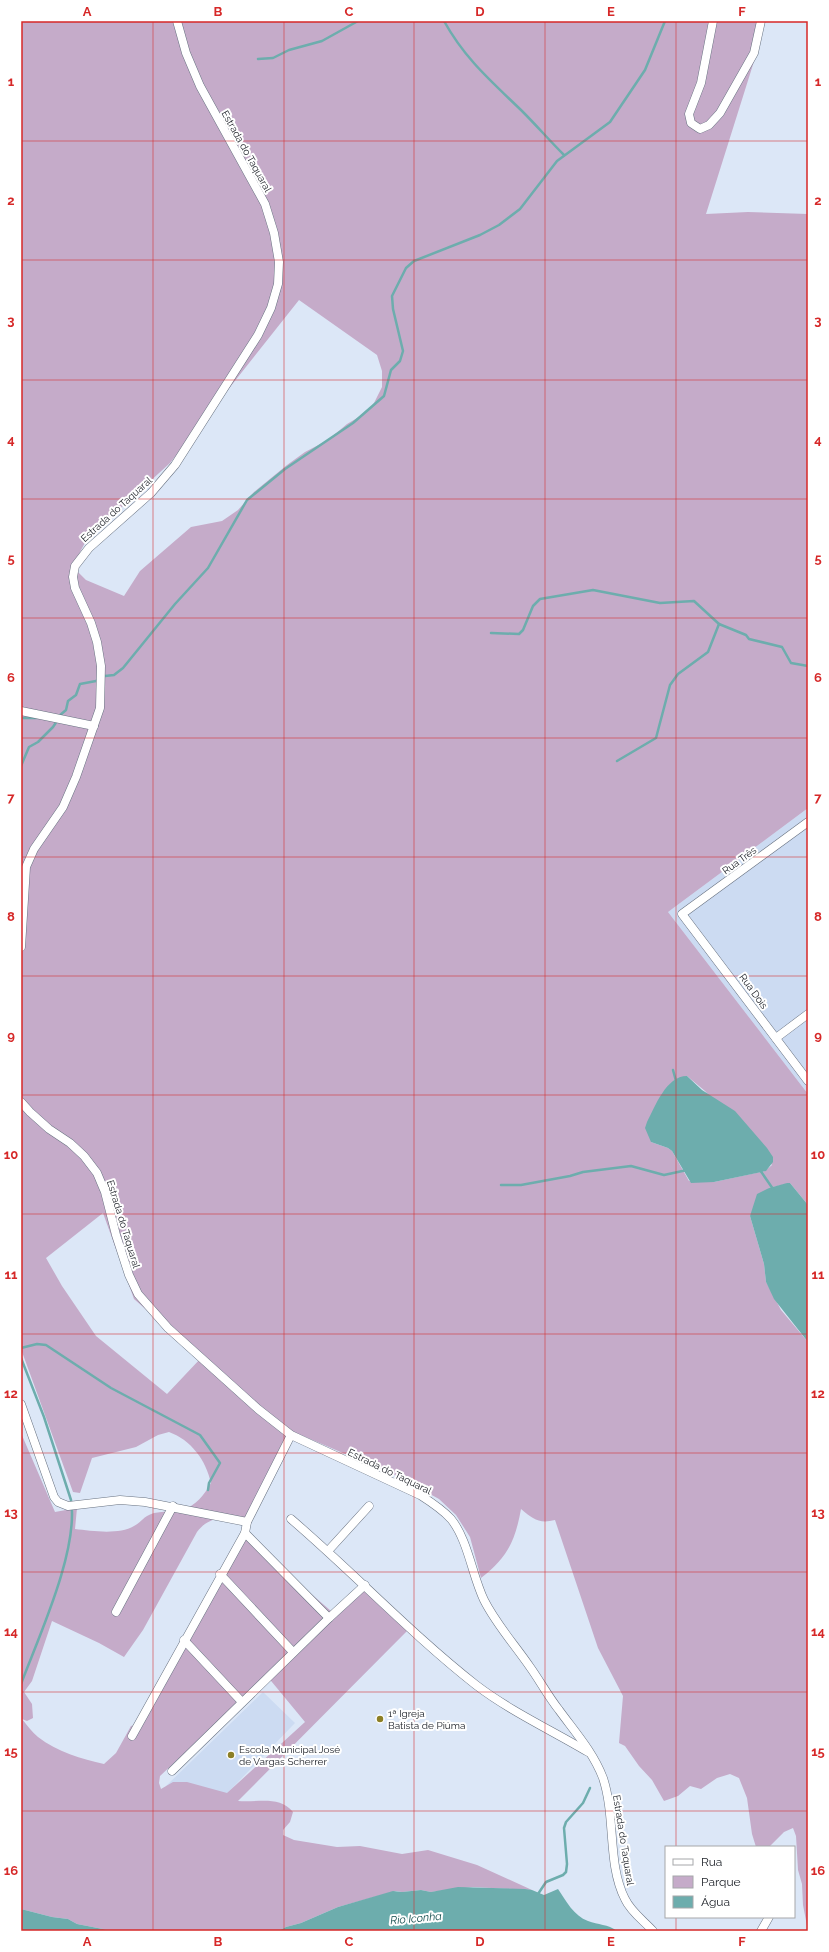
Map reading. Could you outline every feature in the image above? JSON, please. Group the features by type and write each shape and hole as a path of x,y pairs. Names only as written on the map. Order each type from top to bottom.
{"street":[{"name":"Estrada do Taquaral","path":"21,947 23,935 24,884 26,867 34,849 62,807 76,777 100,708 101,666 97,642 91,623 75,588 73,577 75,566 89,548 151,493 175,465 258,335 271,308 278,284 279,262 274,233 265,204 200,86 186,53 177,21"},
{"path":"713,21 701,83 689,114 691,123 700,129 709,125 720,113 754,53 761,21"},
{"path":"21,711 94,726"},
{"name":"Rua Três","path":"682,914 808,822"},
{"name":"Rua Dois","path":"682,914 808,1080"},
{"path":"776,1038 808,1014"},
{"name":"Estrada do Taquaral","path":"21,1102 49,1129 70,1143 84,1156 96,1173 105,1192 116,1235 129,1275 138,1294 152,1312 215,1372 291,1435 420,1494 438,1507 451,1520 461,1536 484,1600 496,1620 531,1668 552,1701 592,1754 603,1779 610,1806 617,1875 620,1888 626,1901 653,1931"},
{"path":"21,1404 51,1489 58,1502 68,1506 120,1500 173,1506 247,1522"},
{"path":"132,1736 220,1574 245,1533 247,1522 291,1435"},
{"path":"116,1612 173,1506"},
{"path":"328,1551 369,1506"},
{"path":"291,1519 365,1585 406,1625 477,1685 498,1700 592,1754"},
{"path":"245,1533 328,1618"},
{"path":"220,1574 293,1652"},
{"path":"172,1771 328,1618 365,1585"},
{"path":"184,1640 242,1702"},
{"path":"761,1931 768,1918"}],"shaded area":[{"path":"808,808 808,1094 668,912"},
{"name":"Escola Municipal José de Vargas Scherrer","path":"263,1692 295,1723 213,1808 166,1786"}],"green space":[{"path":"21,21 761,21 756,55 706,214 748,212 808,214 808,808 668,912 808,1094 808,1205 790,1183 769,1188 750,1216 764,1264 766,1282 781,1310 808,1342 808,1931 803,1905 802,1884 798,1870 796,1836 793,1828 784,1832 770,1846 756,1846 752,1834 747,1798 739,1778 730,1774 717,1778 701,1789 690,1786 678,1796 664,1801 652,1780 639,1766 625,1746 619,1743 623,1696 598,1648 555,1520 536,1520 521,1509 513,1540 504,1556 481,1578 470,1537 456,1515 439,1499 397,1476 296,1433 245,1521 225,1518 213,1520 202,1526 197,1532 143,1630 124,1657 99,1643 52,1621 32,1681 24,1692 32,1704 33,1718 27,1721 22,1719 36,1735 53,1747 78,1757 104,1764 116,1753 131,1726 139,1724 246,1538 331,1611 370,1588 411,1627 238,1801 267,1801 281,1803 287,1807 293,1812 290,1822 283,1830 283,1835 294,1840 337,1847 360,1846 402,1854 428,1850 477,1865 532,1890 473,1887 431,1892 421,1890 402,1892 396,1891 338,1907 278,1931 113,1931 77,1924 68,1919 52,1917 21,1909 21,1433 55,1512 77,1508 75,1529 105,1532 128,1529 154,1513 182,1510 191,1506 202,1496 211,1483 205,1466 196,1452 184,1440 169,1432 158,1435 136,1447 92,1458 80,1493 73,1492 21,1349","holes":["299,300 377,355 382,371 382,387 373,405 364,414 347,424 328,440 305,452 287,465 254,492 238,510 222,521 191,527 140,571 124,596 86,580 77,571 80,552 87,539 170,463","687,1076 705,1091 772,1165 765,1171 714,1182 689,1181 672,1151 651,1142","103,1213 134,1299 201,1358 167,1394 96,1336 62,1286 46,1258","267,1676 305,1722 227,1793 187,1782 173,1782 161,1789 159,1783 160,1776"]}],"water":[{"path":"687,1076 702,1090 735,1111 767,1148 773,1157 773,1162 766,1171 714,1182 691,1183 672,1151 651,1142 645,1128 662,1093 673,1081 680,1077"},
{"path":"790,1183 808,1205 808,1342 774,1299 766,1282 764,1264 750,1216 757,1194 769,1188"},
{"name":"Rio Iconha","path":"458,1887 525,1889 544,1895 558,1889 571,1908 583,1919 607,1926 617,1931 278,1931 338,1907 393,1891 402,1892 421,1890 431,1892"},
{"path":"21,1909 52,1917 68,1919 77,1924 113,1931 21,1931"}],"waterway":[{"path":"258,59 273,58 289,50 322,41 358,21"},
{"path":"444,21 452,35 479,69 564,155"},
{"path":"59,716 66,710 68,701 76,695 80,684 96,681 105,676 114,675 123,668 175,604 208,568 247,500 285,469 353,423 384,396 391,370 400,361 403,351 393,309 392,296 406,268 414,261 480,235 499,225 520,209 557,161 610,122 645,70 665,21"},
{"path":"491,633 519,634 523,630 533,606 540,599 593,590 660,603 694,601 719,624 746,635 749,639 782,647 791,663 808,666"},
{"path":"617,761 656,738 670,685 678,674 708,652 719,624"},
{"path":"21,718 38,718"},
{"path":"21,766 29,747 38,742 57,721"},
{"path":"673,1070 676,1081"},
{"path":"501,1185 521,1185 570,1176 583,1172 631,1166 664,1175 687,1170"},
{"path":"760,1170 773,1189"},
{"path":"21,1348 37,1344 46,1345 111,1388 200,1435 220,1463 209,1483 208,1490"},
{"path":"21,1358 44,1417 71,1500 72,1520 69,1543 56,1593 21,1684"},
{"path":"538,1894 546,1882 563,1875 566,1872 567,1864 564,1828 566,1822 583,1803 590,1788"}],"place":[{"name":"1ª Igreja Batista de Piúma","path":"380,1719"},
{"name":"Escola Municipal José de Vargas Scherrer","path":"231,1755"}]}
